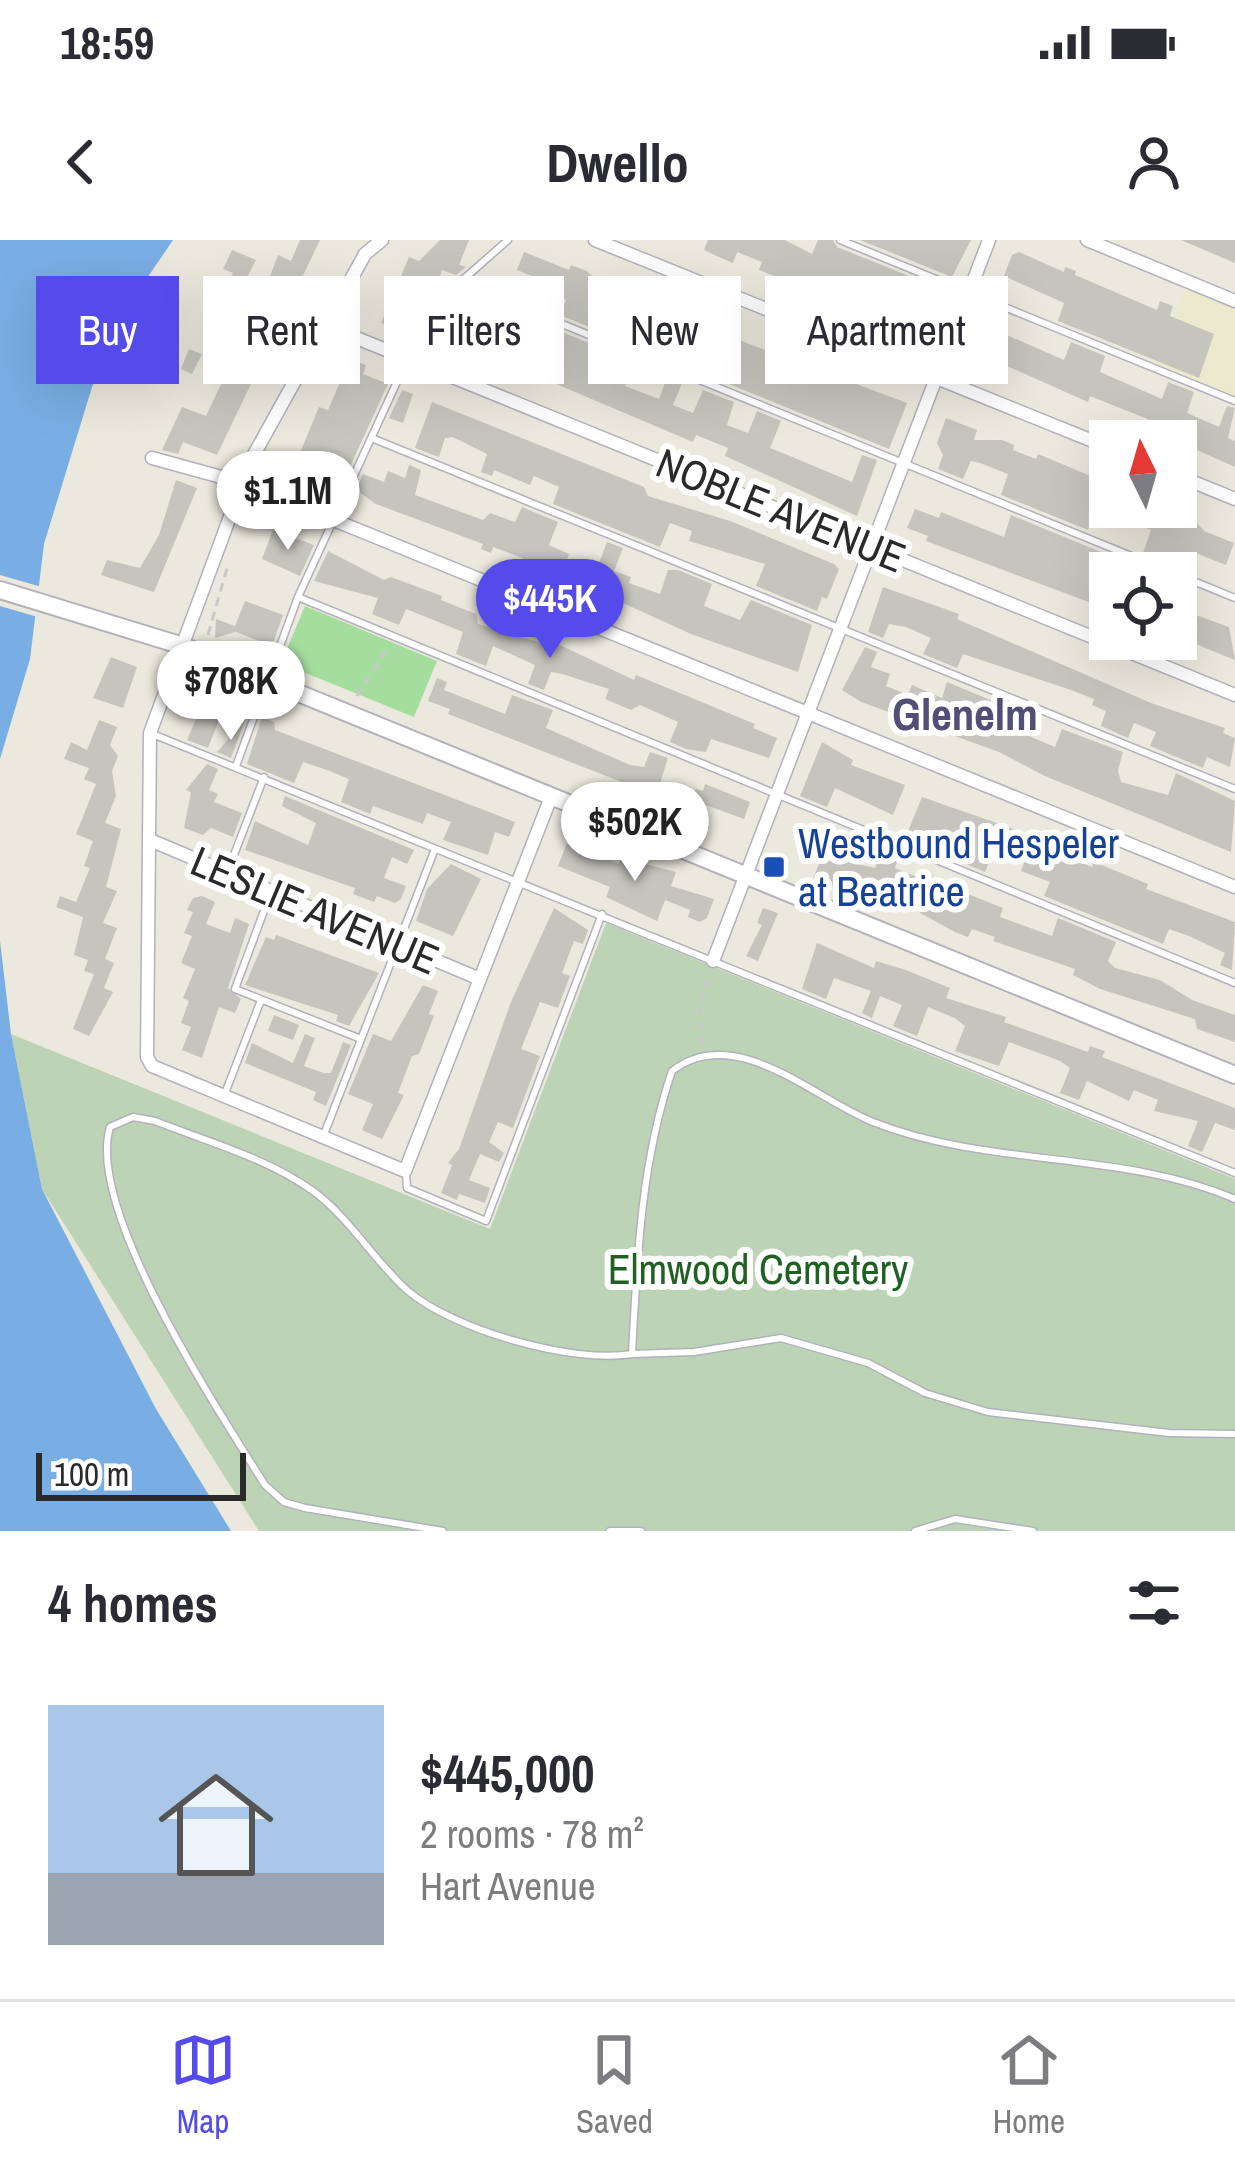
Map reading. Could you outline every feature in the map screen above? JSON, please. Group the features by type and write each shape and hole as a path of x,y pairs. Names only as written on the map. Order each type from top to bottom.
{"main road":[{"path":"0,590 183,646 1235,1075"}],"street":[{"path":"353,276 365,254 382,240"},
{"path":"595,240 765,308"},
{"path":"974,276 989,240"},
{"path":"1087,240 1235,301"},
{"path":"296,384 243,483 150,733 147,1057 152,1066 406,1171 551,797"},
{"name":"NOBLE AVENUE","path":"472,384 1235,695"},
{"path":"713,961 937,384"},
{"path":"954,384 1089,439"},
{"path":"152,458 243,483 1235,887"},
{"path":"1197,484 1235,499"},
{"name":"LESLIE AVENUE","path":"150,840 480,979"}],"lane":[{"path":"467,276 508,240"},
{"path":"840,240 929,276"},
{"path":"1008,308 1235,400"},
{"path":"564,326 1121,552"},
{"path":"236,766 298,597 397,384"},
{"path":"374,439 1235,789"},
{"path":"1197,583 1235,598"},
{"path":"298,597 1235,983"},
{"path":"150,733 1235,1173"},
{"path":"227,873 264,777"},
{"path":"323,1137 435,848"},
{"path":"271,892 236,989 361,1040"},
{"path":"406,1171 407,1188 486,1221 602,914"},
{"path":"224,1096 261,1000"},
{"path":"632,1354 637,1248 657,1115 672,1070 703,1054 738,1055 873,1122 967,1150 1080,1162 1235,1199"},
{"path":"443,1531 305,1508 273,1496 167,1321 130,1240 109,1166 110,1127 133,1117 155,1121 280,1170 318,1194 410,1292 460,1324 584,1355 694,1352 782,1338 868,1363 925,1393 988,1412 1169,1433 1235,1434"},
{"path":"915,1531 955,1519 1033,1531"},
{"path":"610,1531 641,1531"}],"path":[{"path":"208,635 226,568"},
{"path":"357,696 394,636"},
{"path":"703,1054 700,1008 713,961"}],"shaded area":[{"path":"1189,280 1235,299 1235,399 1154,366"}],"green space":[{"path":"305,606 437,661 414,717 281,663"},
{"name":"Elmwood Cemetery","path":"606,923 1235,1179 1235,1531 259,1531 42,1189 11,1034 490,1229"}],"water":[{"path":"0,240 173,240 148,276 36,276 36,384 93,384 44,544 30,659 0,759"},
{"path":"0,941 11,1034 42,1189 156,1409 231,1531 0,1531"}],"pier":[{"path":"0,575 45,588 41,618 0,606"}],"building":[{"path":"300,240 320,240 303,276 270,276 278,255 291,261"},
{"path":"440,240 469,240 459,265 466,267 456,275 442,270 440,276 401,276 409,257 419,261"},
{"path":"708,240 785,240 812,254 818,240 833,240 837,247 909,276 775,276 759,270 762,262 737,252 733,263 704,250"},
{"path":"860,240 971,240 950,276"},
{"path":"1181,240 1235,240 1235,263"},
{"path":"232,250 256,260 248,276 232,276 223,269"},
{"path":"524,252 569,270 571,265 587,271 592,276 588,276 588,326 564,317 564,276 532,276 517,270"},
{"path":"1019,252 1064,272 1065,267 1076,271 1075,275 1157,310 1160,301 1173,306 1170,316 1214,334 1199,378 1058,321 1064,303 1004,276 1012,255"},
{"path":"564,333 588,343 588,384 626,384 659,399 665,384 682,384 673,405 693,413 703,390 734,402 727,425 748,433 757,411 781,421 770,448 852,482 862,455 877,460 857,516 725,456 728,448 696,435 693,442 556,384 564,384"},
{"path":"1008,336 1064,360 1071,342 1105,356 1100,372 1162,399 1168,382 1194,392 1187,413 1219,427 1227,406 1235,408 1228,438 1235,441 1235,467 1197,450 1197,420 1150,420 1090,396 1088,402 1008,367"},
{"path":"741,340 765,350 765,384 856,384 907,403 889,449 729,384 741,384"},
{"path":"189,349 202,354 192,374 181,369"},
{"path":"360,363 366,365 363,374 388,384 342,484 323,476 320,484 290,477 319,407 328,410 339,384 360,384"},
{"path":"221,384 251,384 217,455 183,442 178,454 162,450 182,407 206,416"},
{"path":"402,390 413,394 403,423 389,418"},
{"path":"432,402 644,487 648,496 730,521 834,564 839,569 827,599 822,597 817,611 756,586 765,564 689,541 692,531 670,523 660,547 553,504 559,487 534,476 530,485 494,470 492,476 481,472 487,454 453,437 445,438 439,457 415,448"},
{"path":"946,418 977,430 974,440 1002,440 1014,445 1013,450 1036,459 1038,454 1089,475 1088,530 1001,495 1008,474 971,461 963,479 938,469 943,455 937,443"},
{"path":"409,465 421,470 415,495 483,520 490,513 515,522 522,507 558,522 549,545 569,554 559,579 520,557 493,547 491,553 481,549 483,544 376,504 356,490 363,474 384,482 388,471 405,478"},
{"path":"176,480 197,488 154,592 101,575 107,560 140,568 159,535"},
{"path":"915,509 939,518 941,512 1004,537 1011,515 1101,552 1089,552 1089,602 926,541 928,536 907,528"},
{"path":"1197,523 1204,531 1234,543 1226,565 1197,552 1143,552 1151,530 1146,528 1197,528"},
{"path":"273,530 314,545 300,576 262,559"},
{"path":"607,542 623,548 614,571 631,577 629,583 660,594 668,570 678,570 712,584 704,606 740,620 751,600 812,625 798,672 691,634 579,583 587,559 599,563"},
{"path":"328,551 384,580 391,577 442,596 441,600 476,614 478,624 545,644 547,639 634,680 636,675 755,724 753,728 777,738 769,758 711,739 706,752 686,749 670,742 678,722 640,705 631,710 605,699 609,689 562,674 551,672 544,690 528,684 535,665 493,646 486,666 456,654 463,632 406,609 399,625 372,614 378,598 314,581"},
{"path":"883,587 959,614 957,619 1151,703 1225,728 1223,733 1235,738 1230,767 1207,757 1203,768 1150,746 1156,732 1134,723 1128,738 1101,726 1106,711 1092,705 1094,699 1068,689 963,654 957,668 923,654 931,638 906,627 889,624 883,638 868,632"},
{"path":"245,601 283,615 272,646 236,632 215,638 216,619 235,626"},
{"path":"1197,616 1229,627 1235,660 1197,645"},
{"path":"865,647 877,652 871,667 890,674 886,686 908,695 912,685 942,698 947,682 1024,714 1017,731 1055,747 1062,729 1123,752 1118,770 1121,782 1168,795 1176,773 1235,801 1231,852 1045,776 999,752 861,702 842,690"},
{"path":"111,657 137,667 123,708 93,698"},
{"path":"437,678 447,682 444,690 505,714 512,695 553,710 546,728 630,765 644,767 650,752 668,758 651,812 635,806 642,790 448,714 450,709 428,701"},
{"path":"211,684 251,699 246,711 226,702 208,748 187,740"},
{"path":"262,717 274,722 275,730 515,822 509,837 495,832 488,855 443,840 451,822 427,813 423,824 373,806 370,814 341,802 349,779 327,770 303,762 294,783 247,764"},
{"path":"246,718 231,758 217,752 219,750"},
{"path":"99,720 117,727 110,745 118,756 112,771 116,796 105,823 121,829 106,887 117,891 103,923 117,928 105,959 114,963 104,988 113,992 89,1036 73,1029 94,974 84,971 88,960 74,955 83,917 56,907 60,896 76,902 90,868 84,866 93,841 76,834 96,784 84,779 89,768 64,759 71,742 87,750"},
{"path":"822,742 853,760 851,765 905,785 893,815 835,788 827,807 800,796"},
{"path":"207,764 218,769 209,790 218,794 214,802 242,813 233,837 211,828 203,835 184,828 191,792 186,790"},
{"path":"705,784 750,802 744,819 706,805 700,819 686,813 696,789 703,791"},
{"path":"285,796 414,850 407,864 392,857 384,878 406,886 401,899 395,903 377,896 374,902 353,894 355,888 245,850 255,821 308,845 316,823 282,806"},
{"path":"922,797 1034,836 1052,845 1050,851 1092,867 1094,862 1148,884 1146,889 1235,922 1232,970 1220,965 1225,953 1189,936 1169,929 1163,944 1044,896 1050,882 1021,871 1026,857 1005,849 1002,858 992,854 985,872 964,863 972,841 944,831 942,836 932,833 926,848 905,839"},
{"path":"567,843 619,864 622,858 676,872 671,886 714,899 707,918 700,922 688,917 690,910 665,900 657,921 606,897 610,887 558,866"},
{"path":"882,850 899,856 895,868 945,888 941,899 963,908 968,894 1003,908 1000,917 1052,936 1058,918 1116,942 1108,961 1115,968 1160,980 1192,1000 1235,1015 1235,1042 1197,1029 1195,1019 1100,989 1073,975 1075,969 993,941 995,937 972,929 968,937 955,932 920,913 923,905 890,893 885,906 855,891 858,884 836,876 832,887 813,879 822,856 875,868"},
{"path":"451,864 481,879 453,936 416,921 427,889"},
{"path":"193,898 215,902 206,924 230,933 235,918 249,924 228,988 241,999 235,1013 219,1007 202,1058 182,1050 191,1027 181,1023 189,1001 183,998 195,969 181,963 192,936 184,933 193,912 187,910"},
{"path":"554,908 588,930 583,944 574,941 562,973 570,976 558,1008 540,1002 521,1049 540,1056 513,1128 498,1122 489,1142 504,1153 499,1162 480,1154 469,1180 490,1188 485,1203 459,1194 457,1200 441,1193 452,1165 448,1163 459,1149 511,1002"},
{"path":"763,908 778,913 758,961 746,956 762,925 757,923"},
{"path":"276,935 379,973 349,1026 336,1021 338,1015 245,985 266,937 274,940"},
{"path":"817,943 874,968 876,961 906,970 950,988 946,998 1088,1052 1090,1046 1105,1051 1102,1057 1235,1108 1235,1130 1215,1123 1202,1152 1188,1146 1198,1121 1154,1111 1158,1100 1134,1090 1129,1101 1087,1081 1079,1100 1060,1093 1070,1068 1060,1061 1009,1042 999,1066 955,1051 965,1026 928,1007 917,1036 893,1026 902,1005 880,996 872,1018 862,1013 871,991 834,978 826,999 802,989"},
{"path":"423,985 438,991 429,1014 434,1016 419,1054 412,1056 398,1093 404,1095 382,1139 362,1130 373,1104 348,1094 373,1034 391,1041"},
{"path":"274,1015 299,1025 293,1040 268,1031"},
{"path":"305,1034 315,1038 304,1066 324,1073 331,1073 343,1042 351,1045 326,1106 313,1100 316,1092 245,1063 252,1043 293,1063"}],"place":[{"name":"Westbound Hespeler at Beatrice","path":"774,867"}],"district":[{"name":"Glenelm","path":"965,713"}]}
